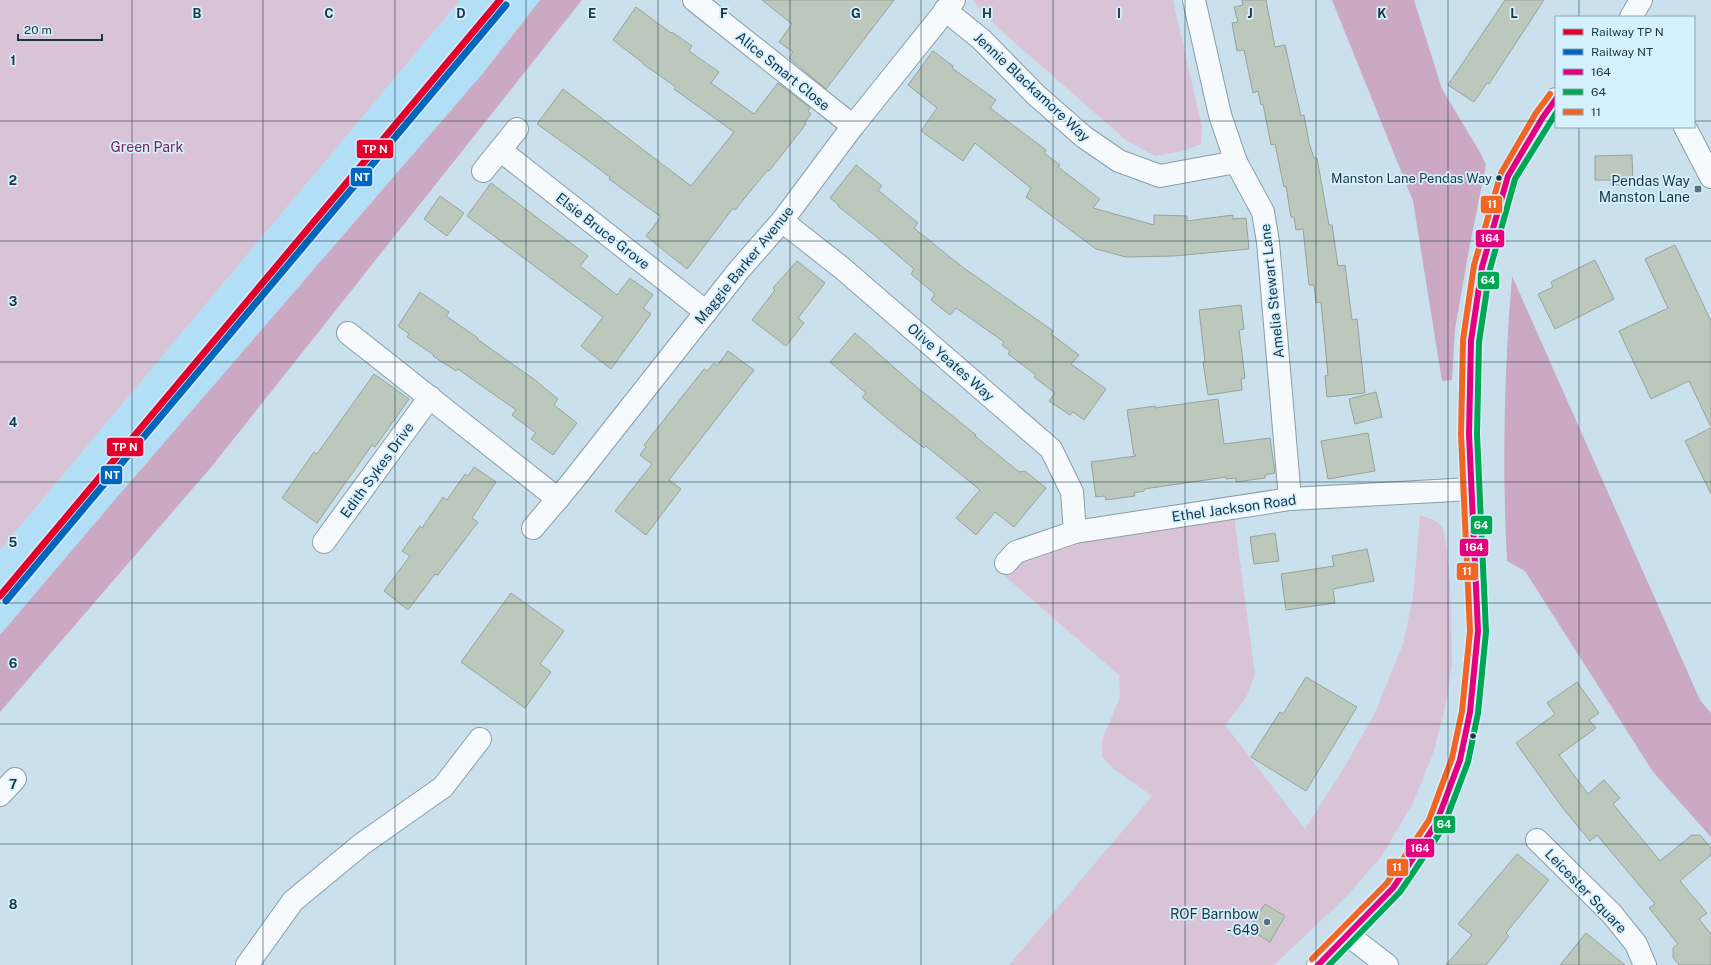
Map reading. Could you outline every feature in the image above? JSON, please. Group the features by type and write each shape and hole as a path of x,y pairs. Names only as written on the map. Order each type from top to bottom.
{"street":[{"name":"Alice Smart Close","path":"694,0 853,126"},
{"name":"Amelia Stewart Lane","path":"1194,0 1220,114 1236,162 1263,212 1268,242 1290,499"},
{"path":"1632,16 1641,0"},
{"name":"Maggie Barker Avenue","path":"534,528 706,312 782,221 853,126 950,5"},
{"name":"Jennie Blackamore Way","path":"950,5 1036,95 1084,137 1119,161 1160,176 1236,162"},
{"path":"1318,965 1394,888 1436,824 1460,760 1470,712 1478,631 1469,434 1472,341 1482,267 1508,176 1543,117 1555,100"},
{"path":"1686,128 1711,178"},
{"path":"483,171 517,129"},
{"name":"Elsie Bruce Grove","path":"500,150 706,312"},
{"name":"Olive Yeates Way","path":"782,221 842,268 1051,449 1072,492 1075,532"},
{"path":"348,333 558,499"},
{"name":"Edith Sykes Drive","path":"324,542 430,398"},
{"name":"Ethel Jackson Road","path":"1006,563 1016,552 1075,532 1290,499 1472,489"},
{"path":"247,965 293,901 362,844 443,787 480,739"},
{"path":"0,795 16,779"},
{"name":"Leicester Square","path":"1537,840 1612,914 1636,944 1646,965"},
{"path":"1348,935 1387,965"}],"shaded area":[{"path":"460,0 540,0 484,72 0,635 0,550"},
{"path":"540,0 582,0 213,465 0,712 0,635 484,72"},
{"path":"1332,0 1414,0 1442,89 1486,165 1455,329 1452,380 1442,381 1413,201"},
{"path":"1512,276 1700,700 1711,713 1711,837 1653,772 1525,571 1507,561 1504,454 1507,347"}],"green space":[{"name":"Green Park","path":"0,0 460,0 0,550"},
{"path":"1173,0 1202,127 1201,144 1184,151 1155,156 1127,141 998,28 973,1"},
{"path":"1233,508 1255,675 1246,698 1225,725 1305,829 1342,771 1374,715 1403,644 1413,597 1420,515 1434,520 1443,527 1447,549 1450,584 1452,663 1447,698 1434,751 1413,803 1381,857 1347,896 1274,965 1009,965 1152,796 1115,770 1102,757 1102,740 1120,697 1119,675 1000,572 1016,552"}],"building":[{"path":"762,0 894,0 826,89 789,58 793,52 779,42 792,24"},
{"path":"1242,0 1266,0 1275,47 1285,45 1301,116 1304,115 1309,143 1314,158 1317,158 1329,225 1332,225 1338,266 1345,265 1352,320 1357,319 1365,393 1327,397 1325,376 1328,375 1321,302 1316,303 1314,285 1309,285 1303,229 1296,230 1294,217 1291,217 1286,186 1284,187 1275,144 1271,145 1263,104 1261,105 1258,91 1253,93 1244,50 1237,51 1232,23 1238,22 1234,7 1243,5"},
{"path":"1505,0 1544,0 1489,84 1487,83 1474,102 1448,85"},
{"path":"636,7 671,33 672,32 692,46 689,51 719,72 711,83 754,114 778,83 810,108 808,111 811,114 805,122 806,124 769,171 768,170 761,178 735,210 733,208 687,269 646,236 661,217 609,179 610,177 537,124 563,89 691,186 734,132 674,89 676,87 643,64 613,40"},
{"path":"933,51 953,66 952,68 996,100 990,108 1046,150 1044,153 1060,165 1058,167 1100,199 1093,208 1154,225 1154,215 1187,216 1187,221 1233,215 1233,219 1246,218 1249,249 1174,256 1126,257 1096,249 1026,197 1031,188 975,143 963,161 921,131 937,108 908,85"},
{"path":"1632,155 1633,185 1611,185 1611,180 1595,180 1595,156"},
{"path":"856,165 882,186 878,190 918,223 914,228 961,266 1053,331 1051,334 1079,355 1071,364 1106,389 1084,420 1073,412 1070,415 1049,401 1055,393 1034,377 1036,375 1008,354 1010,351 1002,345 1004,342 956,308 950,315 931,300 935,294 911,274 914,269 830,198"},
{"path":"491,183 588,256 580,266 617,295 630,278 653,295 643,308 651,314 611,369 581,346 603,317 467,216"},
{"path":"440,196 464,213 447,236 424,219"},
{"path":"1675,245 1711,321 1711,427 1689,381 1651,399 1619,331 1668,308 1645,259"},
{"path":"1595,260 1614,299 1555,329 1538,294 1553,287 1551,282"},
{"path":"797,261 825,283 798,318 804,323 786,346 752,320 775,290 773,288"},
{"path":"420,292 449,312 446,316 535,380 558,399 554,405 577,423 553,455 531,439 536,433 512,415 516,410 458,369 456,371 433,356 434,355 407,337 409,334 398,326"},
{"path":"1241,305 1244,329 1239,330 1245,378 1241,379 1242,390 1208,395 1203,362 1205,362 1199,310"},
{"path":"855,333 913,384 1019,472 1025,471 1046,488 1014,527 995,512 976,535 956,518 980,490 926,446 924,448 896,426 862,397 866,393 830,362"},
{"path":"728,351 754,370 669,480 681,489 646,535 615,511 652,464 640,455 646,447 644,445 704,369 707,371 714,363 717,366"},
{"path":"374,374 409,399 375,447 372,445 317,523 282,498 314,452 317,454"},
{"path":"1376,392 1382,417 1355,424 1349,399"},
{"path":"1218,399 1224,444 1270,438 1275,473 1265,475 1265,478 1236,482 1236,478 1226,479 1226,477 1144,489 1144,491 1134,493 1135,496 1106,500 1105,496 1096,497 1091,462 1136,456 1134,455 1127,410 1155,406 1155,408"},
{"path":"1711,428 1711,494 1685,441"},
{"path":"1368,433 1375,471 1328,479 1321,441"},
{"path":"474,467 496,482 472,518 478,522 438,575 435,574 408,610 384,591 410,556 402,551 420,526 422,528 443,497 447,500 465,474 468,476"},
{"path":"1275,533 1279,561 1254,564 1250,537"},
{"path":"1367,549 1374,581 1333,589 1335,603 1286,610 1281,574 1334,566 1332,556"},
{"path":"511,593 564,631 540,664 551,672 525,708 461,662"},
{"path":"1306,677 1357,707 1306,791 1251,757 1280,712 1283,714"},
{"path":"1577,682 1599,713 1589,720 1596,728 1559,755 1588,794 1604,780 1620,798 1613,804 1660,861 1692,835 1700,835 1711,848 1711,855 1680,881 1707,913 1699,919 1711,934 1711,965 1679,965 1673,957 1673,948 1678,944 1649,908 1655,904 1597,835 1590,841 1562,807 1516,743 1555,714 1547,703"},
{"path":"1517,854 1549,880 1506,933 1509,936 1486,965 1446,965 1472,935 1458,924"},
{"name":"ROF Barnbow - 649","path":"1265,904 1285,916 1270,942 1249,929"},
{"path":"1586,933 1625,965 1560,965"}],"transit line":[{"path":"0,596 500,0"},
{"name":"11","path":"1312,959 1387,883 1429,820 1452,758 1462,711 1470,631 1461,434 1463,340 1474,265 1501,173 1536,113 1550,94"},
{"name":"164","path":"1318,965 1393,888 1436,824 1460,760 1470,712 1478,631 1469,434 1471,341 1482,267 1508,176 1543,117 1555,100"},
{"name":"64","path":"1329,965 1400,892 1443,828 1468,762 1478,713 1486,632 1477,434 1479,342 1490,269 1515,179 1555,115"}],"rail line":[{"name":"NT","path":"6,601 506,5"}],"place":[{"name":"Manston Lane Pendas Way","path":"1499,178"},
{"name":"Pendas Way Manston Lane","path":"1698,189"},
{"name":"ROF Barnbow - 649","path":"1267,922"}]}
